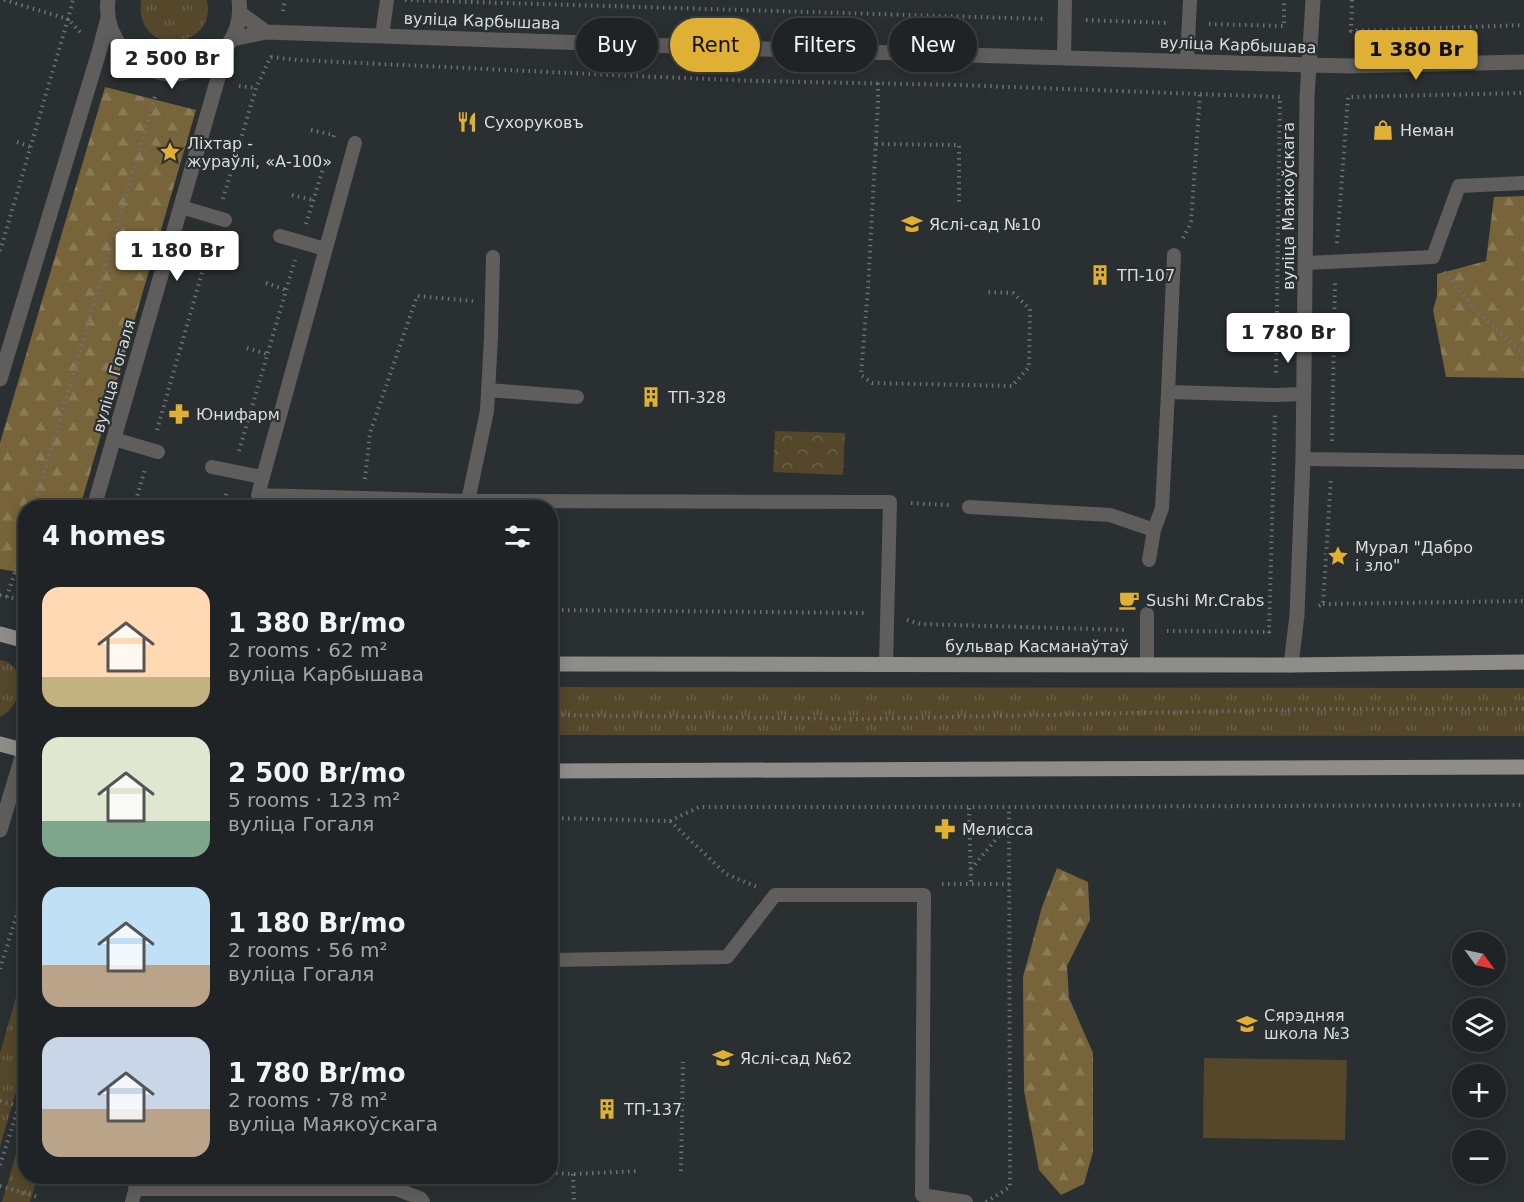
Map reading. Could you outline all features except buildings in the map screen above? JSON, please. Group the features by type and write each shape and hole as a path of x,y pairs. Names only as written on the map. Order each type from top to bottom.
{"main road":[{"path":"0,634 18,639"},
{"name":"бульвар Касманаўтаў","path":"558,664 1291,665 1524,662"},
{"path":"0,744 18,748"},
{"path":"558,771 1524,767"}],"street":[{"name":"вуліца Маякоўскага","path":"1291,665 1297,615 1303,459 1307,97 1313,0"},
{"path":"106,7 115,39 129,56 147,68 168,74 191,71 211,62 229,43"},
{"path":"0,379 99,52 106,7"},
{"path":"239,7 266,32"},
{"name":"вуліца Гогаля","path":"96,500 229,43 237,26 239,7"},
{"name":"вуліца Карбышава","path":"229,43 266,32 1350,66 1524,62"},
{"path":"0,830 18,772"}],"lane":[{"path":"382,36 387,0"},
{"path":"1064,58 1065,0"},
{"path":"1187,62 1190,0"},
{"path":"256,500 355,143"},
{"path":"1306,263 1433,257 1459,186 1524,183"},
{"path":"181,207 221,219"},
{"path":"280,236 325,249"},
{"path":"1149,560 1154,530 1162,508 1174,255"},
{"path":"469,500 487,411 493,257"},
{"path":"488,390 578,397"},
{"path":"1168,392 1304,394"},
{"path":"114,439 154,451"},
{"path":"1303,459 1524,462"},
{"path":"213,467 262,477"},
{"path":"291,500 362,498 397,500"},
{"path":"558,504 890,502 886,665"},
{"path":"969,507 1110,515 1154,530"},
{"path":"1147,614 1147,664"},
{"path":"558,960 727,957 775,895 924,895 922,1195 966,1202"},
{"path":"135,1189 396,1189 420,1198 423,1202"}],"path":[{"path":"4,0 68,19 99,52"},
{"path":"0,251 73,0"},
{"path":"400,0 1284,26 1284,0"},
{"path":"1352,0 1351,31 1524,26"},
{"path":"271,57 634,76 1280,98 1276,395 1269,633"},
{"path":"878,83 868,288 861,375 872,383 1012,386 1029,367 1030,309 1013,293 984,292"},
{"path":"136,500 154,451 221,219 256,87"},
{"path":"36,500 158,88"},
{"path":"1348,97 1524,93"},
{"path":"1174,255 1191,223 1200,94"},
{"path":"311,130 334,135 330,146"},
{"path":"17,142 31,147"},
{"path":"876,144 959,145 959,204"},
{"path":"225,500 327,157"},
{"path":"292,195 313,200"},
{"path":"1433,257 1474,309 1524,354"},
{"path":"266,283 286,290"},
{"path":"362,498 370,434 417,296 492,303"},
{"path":"247,348 267,354"},
{"path":"228,414 248,419"},
{"path":"890,502 969,507"},
{"path":"8,597 18,563"},
{"path":"0,595 18,599"},
{"path":"1323,604 1524,601"},
{"path":"558,715 859,719 1321,709 1524,709"},
{"path":"558,818 670,821 699,807 1524,805"},
{"path":"986,1202 1010,1186 1009,807"},
{"path":"969,808 971,884"},
{"path":"670,821 726,873 775,895"},
{"path":"970,869 1009,824"},
{"path":"924,895 938,884 1009,884"},
{"path":"0,969 18,910"},
{"path":"681,1171 683,1062"},
{"path":"0,1101 18,1106"},
{"path":"0,1165 18,1109"},
{"path":"558,1173 639,1172"},
{"path":"573,1174 574,1202"},
{"path":"0,1186 38,1197"}],"green space":[{"path":"141,0 207,0 207,17 200,30 189,38 175,41 161,39 149,32 142,19"},
{"path":"105,87 196,110 82,500 18,500 18,574 0,569 0,443"},
{"path":"1524,196 1524,378 1446,377 1433,310 1437,296 1437,274 1486,261 1494,197"},
{"path":"775,431 845,433 843,475 773,472"},
{"path":"0,660 8,663 18,674 18,695 12,707 0,717"},
{"path":"558,687 1524,688 1524,736 558,735"},
{"path":"1057,868 1088,882 1090,920 1067,966 1069,998 1093,1053 1093,1152 1084,1184 1061,1195 1039,1170 1024,1091 1023,977 1042,907"},
{"path":"18,990 18,1084 0,1147 0,1053"},
{"path":"1204,1058 1347,1060 1345,1140 1203,1138"},
{"path":"18,1148 18,1184 36,1184 30,1202 2,1202"}],"place":[{"name":"Сухоруковъ","path":"467,122"},
{"name":"Неман","path":"1383,130"},
{"name":"Ліхтар - жураўлі, «А-100»","path":"170,152"},
{"name":"Яслі-сад №10","path":"912,224"},
{"name":"ТП-107","path":"1100,275"},
{"name":"ТП-328","path":"651,397"},
{"name":"Юнифарм","path":"179,414"},
{"name":"Мурал \"Дабро і зло\"","path":"1338,556"},
{"name":"Sushi Mr.Crabs","path":"1129,600"},
{"name":"Мелисса","path":"945,829"},
{"name":"Сярэдняя школа №3","path":"1247,1024"},
{"name":"Яслі-сад №62","path":"723,1058"},
{"name":"ТП-137","path":"607,1109"}]}
